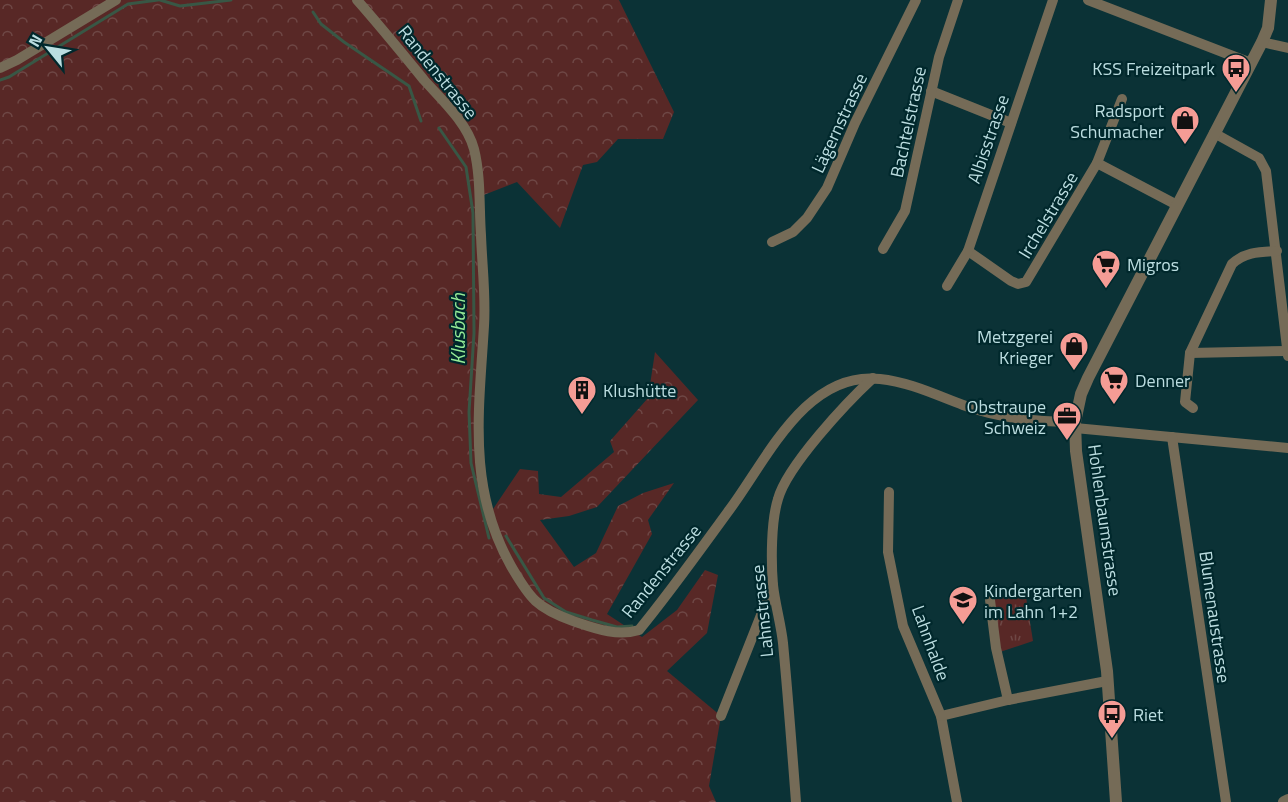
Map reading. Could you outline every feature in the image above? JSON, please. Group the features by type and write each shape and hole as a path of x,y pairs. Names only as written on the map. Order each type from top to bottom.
{"street":[{"path":"0,68 116,0"},
{"name":"Randenstrasse","path":"357,0 470,137 479,197 484,324 478,401 479,459 483,485 489,516 505,554 524,588 535,602 551,613 616,633 639,630 736,501 788,423 829,390 849,382 873,378 902,383 993,415 1172,437 1288,448"},
{"name":"Lägernstrasse","path":"772,242 793,232 807,218 827,188 855,123 916,0"},
{"name":"Bachtelstrasse","path":"883,249 905,211 939,57 958,0"},
{"name":"Albisstrasse","path":"947,286 968,251 1053,0"},
{"path":"1088,0 1251,63"},
{"name":"Hohlenbaumstrasse","path":"1116,802 1107,681 1078,473 1075,425 1081,394 1262,42 1268,28 1272,0"},
{"path":"1262,42 1288,48"},
{"path":"931,91 1011,123"},
{"name":"Irchelstrasse","path":"968,251 1011,281 1018,284 1026,282 1097,164 1122,99"},
{"path":"1214,133 1259,158 1266,171 1288,356"},
{"path":"1097,164 1177,205"},
{"path":"1193,408 1185,402 1190,353 1232,264 1240,256 1250,253 1277,251"},
{"path":"1190,353 1287,351"},
{"name":"Lahnstrasse","path":"796,802 782,641 773,585 773,516 778,497 797,464 849,402 873,378"},
{"name":"Blumenaustrasse","path":"1172,437 1226,802"},
{"name":"Lahnhalde","path":"889,492 888,552 903,626 941,716 957,802"},
{"path":"721,716 773,585"},
{"path":"990,600 996,648 1008,699"},
{"path":"941,716 1008,699 1107,681"},
{"path":"1284,802 1288,800"}],"green space":[{"path":"0,0 619,0 674,112 663,139 618,139 597,162 583,165 560,228 517,182 476,198 483,279 478,401 489,515 520,469 538,471 539,494 561,497 614,452 610,441 648,398 655,352 698,400 597,507 569,516 540,520 574,567 596,553 618,506 643,493 674,483 648,520 652,534 607,614 642,637 677,610 705,570 718,575 707,633 667,671 721,716 709,786 716,802 0,802"},
{"path":"1025,591 1033,641 1000,652 992,598"}],"waterway":[{"name":"Klusbach","path":"0,80 9,77 128,4 158,0"},
{"name":"Klusbach","path":"160,0 180,6 231,0"},
{"name":"Klusbach","path":"313,12 321,24 344,42 409,86 421,121"},
{"name":"Klusbach","path":"439,128 466,167 473,213 474,333 469,412 471,463 489,538"},
{"name":"Klusbach","path":"506,536 544,598 566,612 617,627 632,626"}],"place":[{"name":"KSS Freizeitpark","path":"1236,94"},
{"name":"Radsport Schumacher","path":"1185,146"},
{"name":"Migros","path":"1106,290"},
{"name":"Metzgerei Krieger","path":"1074,372"},
{"name":"Denner","path":"1114,406"},
{"name":"Klushütte","path":"582,416"},
{"name":"Obstraupe Schweiz","path":"1067,442"},
{"name":"Kindergarten im Lahn 1+2","path":"963,626"},
{"name":"Riet","path":"1112,740"}]}
